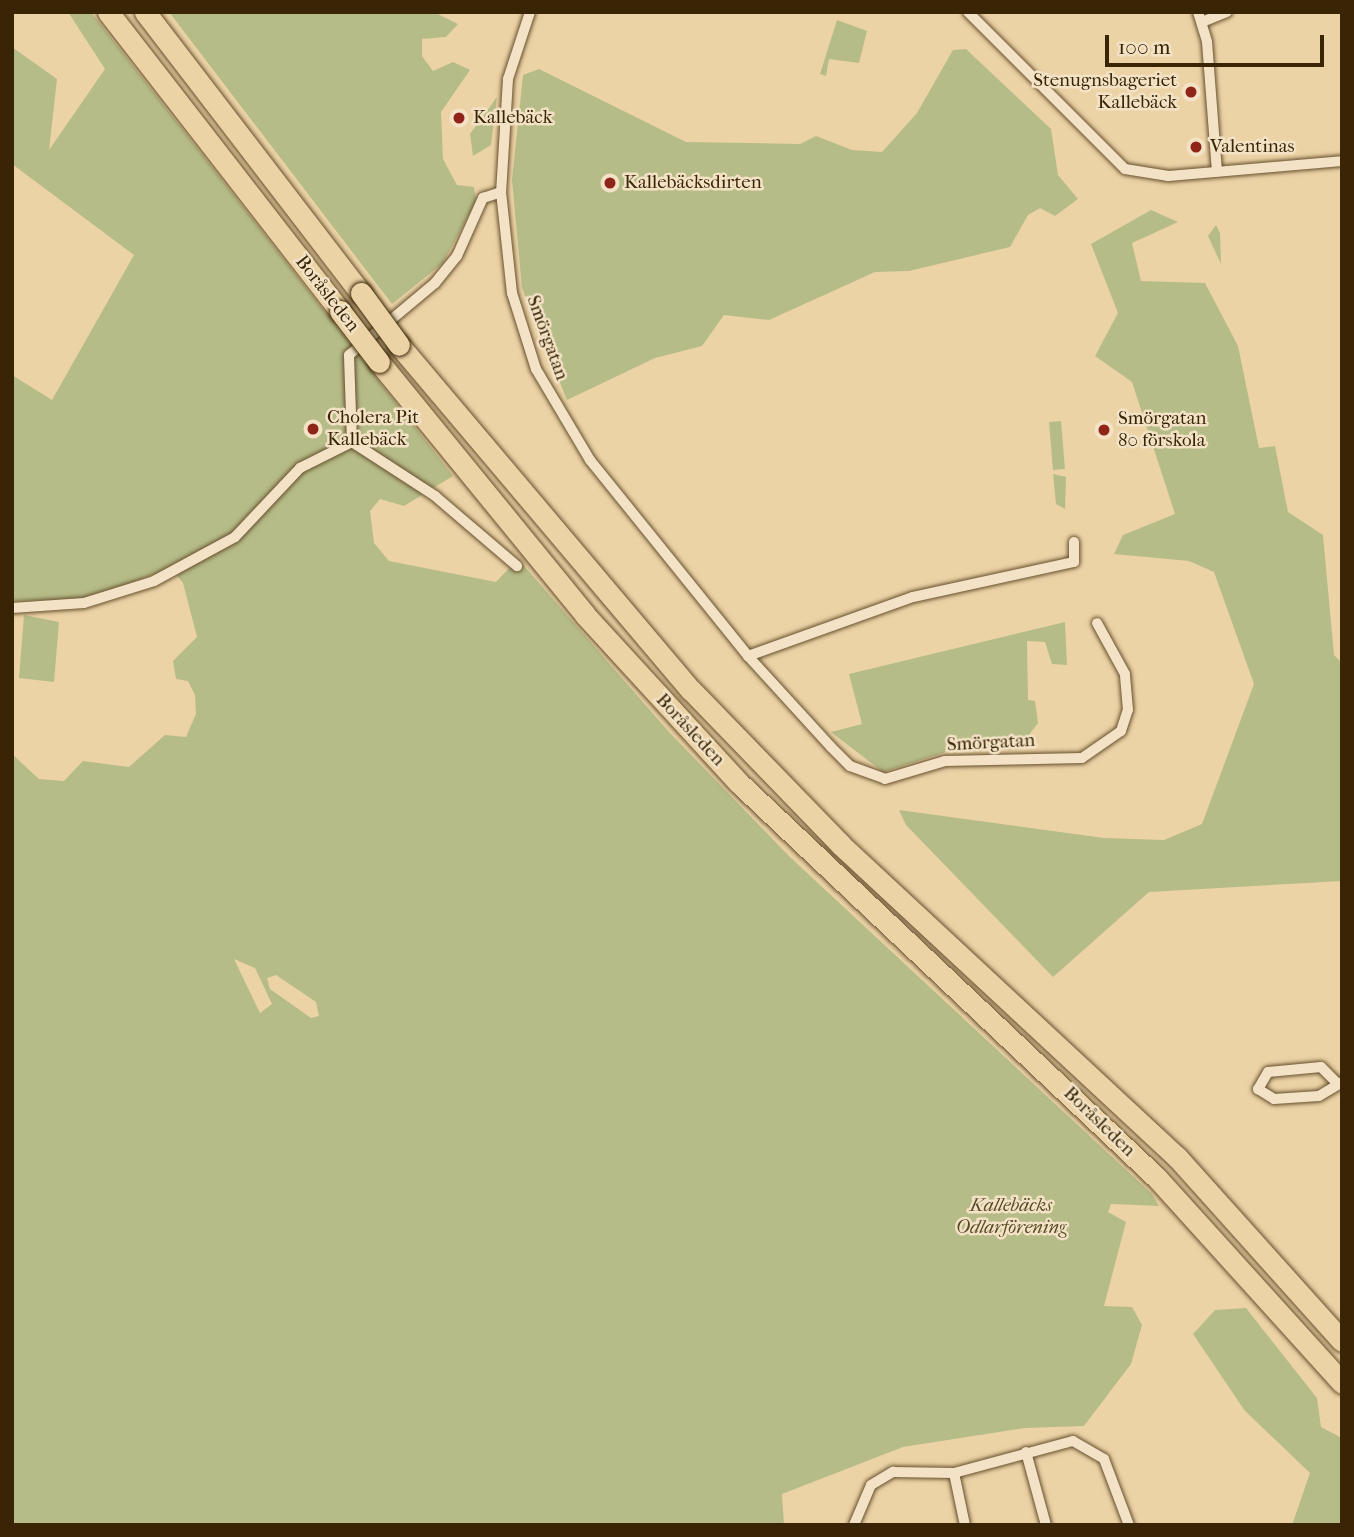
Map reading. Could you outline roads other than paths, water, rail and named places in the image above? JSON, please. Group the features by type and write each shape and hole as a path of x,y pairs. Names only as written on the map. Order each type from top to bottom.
{"highway":[{"name":"Boråsleden","path":"108,12 379,362 530,551 713,754 906,947 1157,1178 1342,1383"},
{"name":"Boråsleden","path":"145,12 400,345 691,690 841,845 1177,1157 1342,1341"}],"street":[{"name":"Smörgatan","path":"530,12 508,79 501,192 512,293 550,397 590,460 748,656 850,765 885,779 945,761 1082,758 1103,747 1121,731 1128,692 1119,657 1097,623"},
{"path":"968,12 1125,169 1146,177 1342,161"},
{"path":"1217,172 1200,17 1227,12"},
{"path":"352,442 349,355 435,283 457,256 483,198 501,192"},
{"path":"352,442 435,496 517,566"},
{"path":"12,608 84,603 154,582 235,537 300,468 352,442"},
{"path":"748,656 913,597 1074,562 1074,541"},
{"path":"1321,1067 1339,1082 1319,1096 1274,1099 1258,1089 1268,1072 1321,1067"},
{"path":"854,1525 860,1500 881,1477 954,1473 1062,1441 1094,1449 1129,1525"},
{"path":"1026,1452 1046,1525"},
{"path":"954,1473 965,1525"}],"place":[{"name":"Stenugnsbageriet Kallebäck","path":"1191,92"},
{"name":"Kallebäck","path":"459,118"},
{"name":"Valentinas","path":"1196,147"},
{"name":"Kallebäcksdirten","path":"610,183"},
{"name":"Cholera Pit Kallebäck","path":"313,429"},
{"name":"Smörgatan 80 förskola","path":"1104,430"}],"park label":[{"name":"Kallebäcks Odlarförening","path":"1011,1217"}]}
